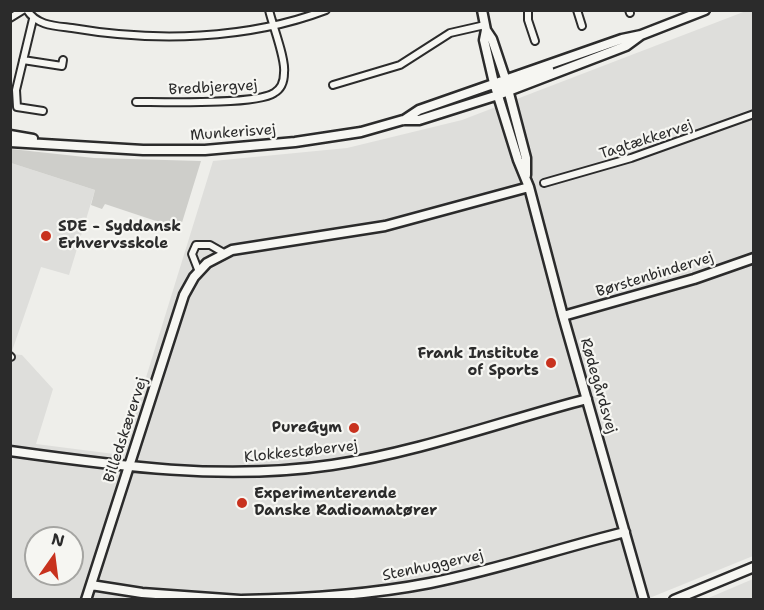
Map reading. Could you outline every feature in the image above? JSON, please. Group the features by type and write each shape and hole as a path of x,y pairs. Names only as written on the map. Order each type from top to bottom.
{"street":[{"path":"10,18 25,10 33,19 43,23 86,30 151,36 204,35 272,25 326,10"},
{"name":"Bredbjergvej","path":"136,102 238,100 265,98 274,94 283,82 284,68 270,10"},
{"name":"Rødegårdsvej","path":"482,10 485,30 492,39 518,160 528,183 563,316 644,600"},
{"path":"528,10 528,20 535,41"},
{"path":"577,10 582,26"},
{"name":"Munkerisvej","path":"10,142 143,150 205,150 253,147 361,132 403,120 419,120 436,115 582,52 640,35 705,10"},
{"path":"33,19 13,89 16,107 43,111"},
{"path":"333,85 400,65 450,33 485,30"},
{"name":"Munkerisvej","path":"403,120 419,110 501,87 626,46 640,35"},
{"path":"23,60 62,66 63,60"},
{"name":"Rødegårdsvej","path":"501,87 526,158 528,183"},
{"name":"Tagtækkervej","path":"544,183 631,158 753,114"},
{"name":"Munkerisvej","path":"10,135 63,145"},
{"name":"Billedskærervej","path":"86,600 184,295 199,272 211,260 240,248 385,226 528,183"},
{"name":"Billedskærervej","path":"199,272 192,254 196,245 210,245 224,253"},
{"name":"Børstenbindervej","path":"563,316 694,279 753,258"},
{"name":"Klokkestøbervej","path":"10,452 129,467 231,472 277,471 333,465 410,448 587,399"},
{"name":"Stenhuggervej","path":"91,585 172,596 241,600 340,596 430,582 476,572 625,532"},
{"path":"674,600 753,567"}],"shaded area":[{"path":"746,11 753,11 753,556 647,599 11,599 10,354 22,355 53,389 36,444 122,455 213,161 347,148 462,120"},
{"path":"11,149 94,158 201,161 180,229 105,204 102,209 91,205 95,190 11,163"},
{"name":"SDE - Syddansk Erhvervsskole","path":"11,163 95,190 69,275 41,267 11,354"},
{"path":"753,579 753,599 706,599"}],"place":[{"name":"SDE - Syddansk Erhvervsskole","path":"46,236"},
{"name":"Frank Institute of Sports","path":"551,363"},
{"name":"PureGym","path":"354,428"},
{"name":"Experimenterende Danske Radioamatører","path":"242,503"}]}
